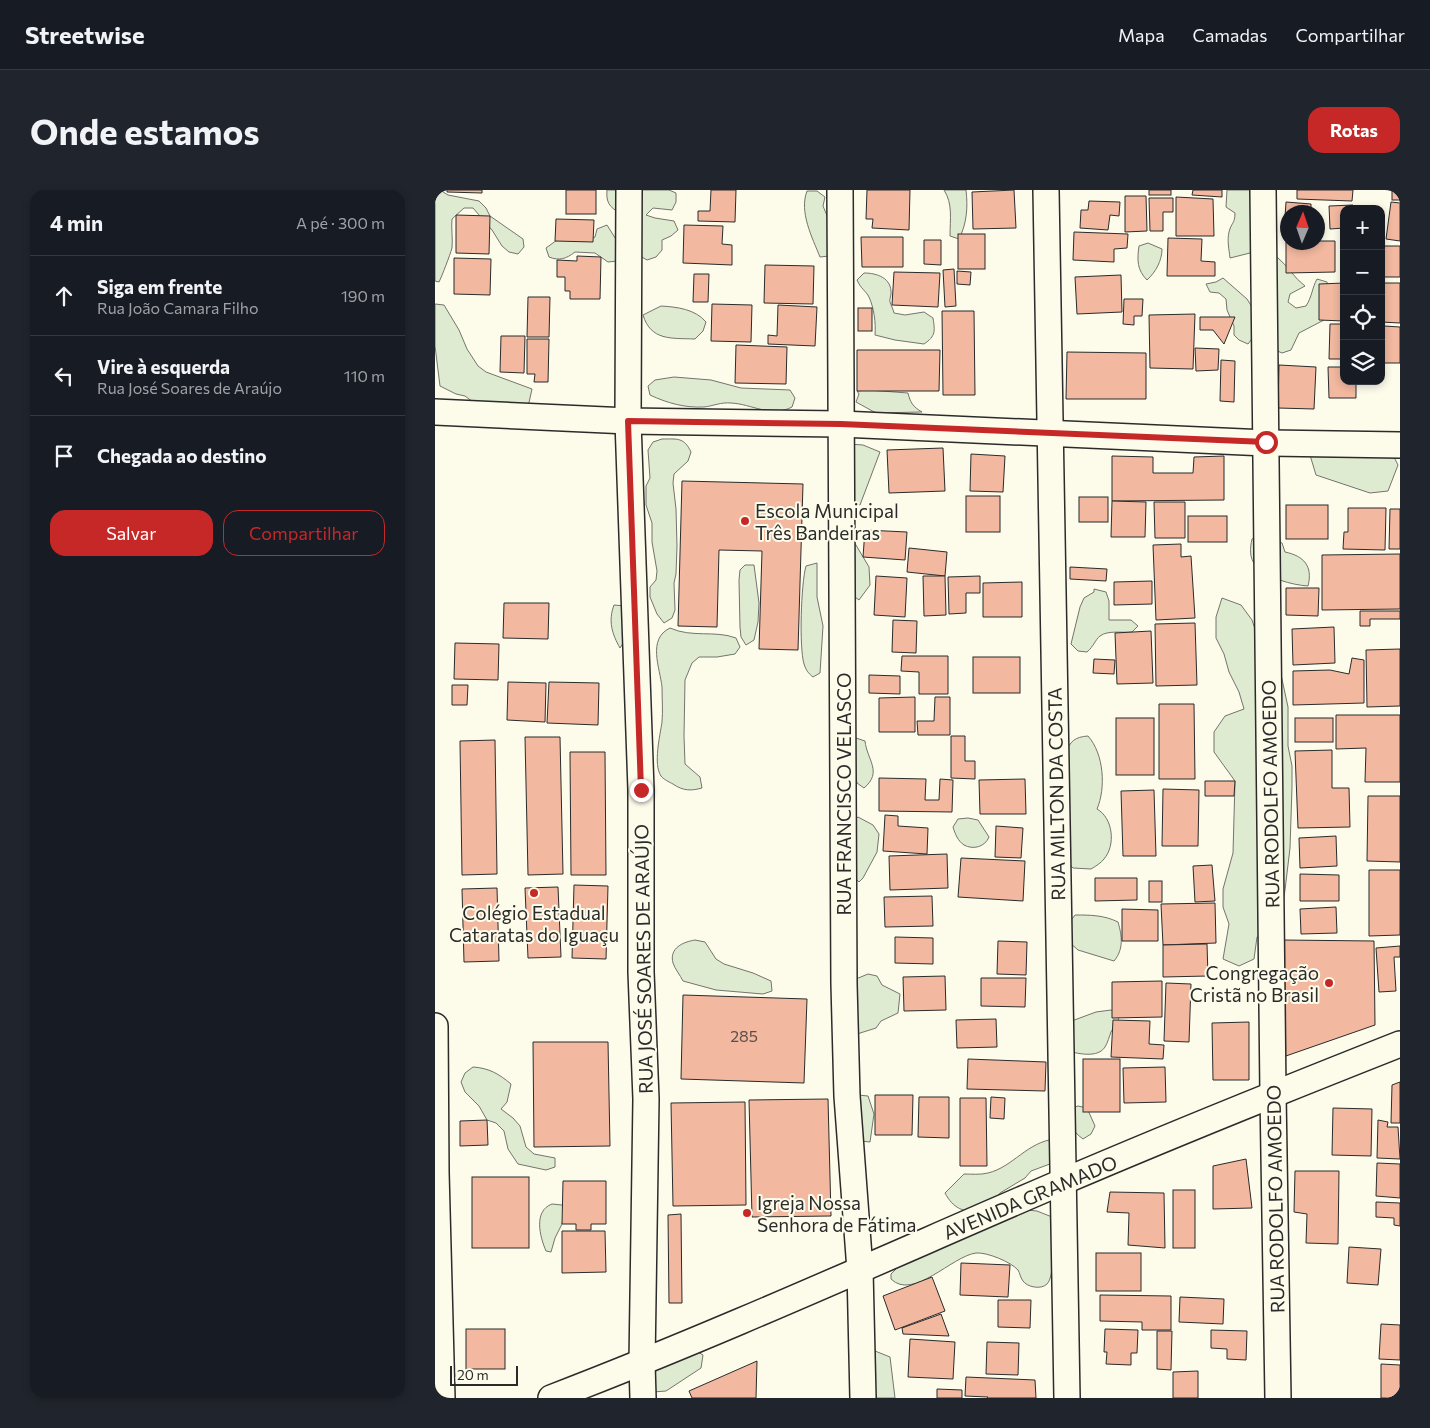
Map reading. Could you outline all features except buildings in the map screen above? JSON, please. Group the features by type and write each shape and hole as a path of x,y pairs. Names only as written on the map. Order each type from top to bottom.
{"street":[{"name":"RUA JOSÉ SOARES DE ARAÚJO","path":"629,190 628,421 640,780 641,972 646,1099 641,1363 643,1398"},
{"name":"RUA FRANCISCO VELASCO","path":"840,190 845,1012 847,1096 860,1270 863,1398"},
{"name":"RUA MILTON DA COSTA","path":"1046,190 1067,1398"},
{"name":"RUA RODOLFO AMOEDO","path":"1263,190 1278,1398"},
{"path":"435,412 628,421 841,424 1266,442 1400,445"},
{"path":"435,1026 436,1172 442,1398"},
{"name":"AVENIDA GRAMADO","path":"551,1398 641,1363 1062,1182 1273,1094 1400,1044"}],"green space":[{"path":"435,190 440,190 448,195 479,201 486,208 490,216 523,239 524,247 518,254 509,252 502,246 492,230 473,208 464,208 452,219 452,248 439,282 435,281"},
{"path":"607,190 669,190 676,193 676,202 672,210 653,208 646,215 674,221 678,230 662,240 662,250 656,257 647,260 640,256 620,213 609,204"},
{"path":"944,190 966,190 966,215 959,239 950,236 950,206"},
{"path":"1227,190 1257,190 1274,202 1276,212 1273,221 1250,253 1230,258 1228,235 1235,213 1226,207"},
{"path":"807,191 817,191 825,197 823,206 828,218 829,256 820,257 810,233 805,216"},
{"path":"607,225 617,241 617,261 608,262 595,253 575,252 559,259 549,257 546,248 557,240 586,241 595,237 597,229"},
{"path":"1148,243 1162,249 1158,266 1147,280 1140,269 1138,256 1139,246"},
{"path":"1277,257 1305,286 1290,294 1288,302 1296,308 1306,306 1317,279 1327,282 1328,292 1324,320 1299,333 1291,350 1282,353 1273,349 1270,264"},
{"path":"864,273 879,275 889,284 891,289 890,301 894,313 905,315 924,312 933,318 933,336 924,344 875,335 871,301 857,280"},
{"path":"1223,278 1247,299 1252,307 1254,336 1248,344 1239,340 1234,335 1234,326 1227,310 1226,299 1219,293 1210,292 1206,284"},
{"path":"435,304 444,305 478,366 486,372 532,389 528,407 473,402 465,396 440,386 435,346"},
{"path":"661,306 679,308 697,314 706,322 703,331 695,339 670,338 657,334 651,330 643,315"},
{"path":"674,377 711,380 741,388 790,390 795,398 792,407 784,410 769,411 731,403 690,407 670,403 650,395 648,386 655,380"},
{"path":"857,391 908,393 912,404 922,412 876,413 856,402 859,394"},
{"path":"662,439 683,441 691,452 688,461 674,474 677,546 674,583 675,610 672,618 664,623 657,614 650,597 650,587 656,580 657,571 652,542 652,523 646,505 646,486 650,478 648,450 653,442"},
{"path":"849,444 863,445 880,452 860,505 844,498"},
{"path":"1310,455 1393,455 1398,465 1388,491 1370,493 1316,475"},
{"path":"1261,534 1282,543 1285,552 1302,559 1308,568 1308,586 1280,580 1256,566 1251,556 1251,542 1252,539"},
{"path":"850,535 869,567 870,585 859,600 844,589"},
{"path":"817,563 817,597 823,626 820,673 813,677 807,671 802,656 801,615 806,566"},
{"path":"745,565 754,565 759,603 758,622 754,640 746,645 741,637 739,580 740,570"},
{"path":"1094,589 1106,592 1109,601 1109,620 1131,620 1138,626 1132,632 1103,634 1087,652 1078,651 1071,644 1080,607 1084,598 1094,592"},
{"path":"1222,598 1241,605 1252,620 1258,638 1280,670 1288,707 1288,746 1292,766 1290,848 1282,908 1272,925 1257,937 1254,959 1239,966 1223,959 1229,924 1223,907 1223,889 1233,853 1235,781 1214,752 1214,732 1225,716 1244,709 1239,692 1216,638 1216,617"},
{"path":"614,605 625,606 625,640 620,648 612,627 611,616"},
{"path":"670,628 687,633 720,634 736,638 740,647 735,654 699,657 692,663 685,680 685,764 700,777 702,788 694,790 680,788 661,776 659,771 658,750 662,722 662,687 657,646 663,633"},
{"path":"1088,736 1097,752 1102,771 1102,791 1097,809 1107,819 1111,832 1108,853 1100,863 1091,869 1073,868 1065,860 1066,753 1069,745 1074,740"},
{"path":"856,738 865,741 873,771 870,782 864,788 857,783 850,747"},
{"path":"858,817 873,825 879,834 877,852 859,882 852,875 854,820"},
{"path":"958,819 978,820 989,837 982,845 967,847 958,839 953,827"},
{"path":"1075,915 1092,915 1118,922 1121,947 1114,961 1078,950 1069,942 1069,923"},
{"path":"695,940 705,942 716,959 724,964 771,981 772,991 763,994 716,990 683,981 673,963 673,953 682,944"},
{"path":"868,974 877,976 882,985 900,994 898,1013 881,1021 876,1028 857,1034 851,981"},
{"path":"1111,1010 1120,1015 1102,1050 1093,1054 1068,1051 1069,1022 1096,1012"},
{"path":"473,1067 494,1072 511,1084 507,1102 501,1109 520,1126 526,1147 534,1154 555,1158 555,1167 546,1170 518,1164 508,1149 504,1131 496,1123 487,1120 479,1106 465,1092 461,1082 465,1073"},
{"path":"858,1095 868,1096 874,1114 870,1142 861,1141"},
{"path":"1078,1106 1087,1108 1095,1126 1091,1134 1083,1139 1073,1129 1069,1118 1069,1109"},
{"path":"1055,1139 1058,1161 1031,1171 1025,1178 1000,1193 995,1201 985,1201 981,1211 969,1211 955,1206 945,1193 964,1174 982,1174 997,1170 1028,1149 1045,1141"},
{"path":"552,1204 562,1205 565,1209 562,1224 551,1252 546,1251 542,1239 540,1218 546,1207"},
{"path":"1027,1210 1037,1211 1052,1217 1052,1272 1050,1279 1044,1286 1034,1287 1028,1285 1023,1281 1015,1267 999,1258 981,1253 966,1256 933,1275 910,1285 900,1284 891,1279 891,1274 902,1263"},
{"path":"870,1349 890,1357 895,1398 856,1398"},
{"path":"698,1352 703,1355 701,1368 666,1391 653,1392 651,1371"}],"place":[{"name":"Escola Municipal Três Bandeiras","path":"745,521"},
{"name":"Colégio Estadual Cataratas do Iguaçu","path":"534,893"},
{"name":"Congregação Cristã no Brasil","path":"1329,983"},
{"name":"Igreja Nossa Senhora de Fátima","path":"747,1213"}],"route":[{"path":"641,790 628,421 841,424 1266,442"}]}
